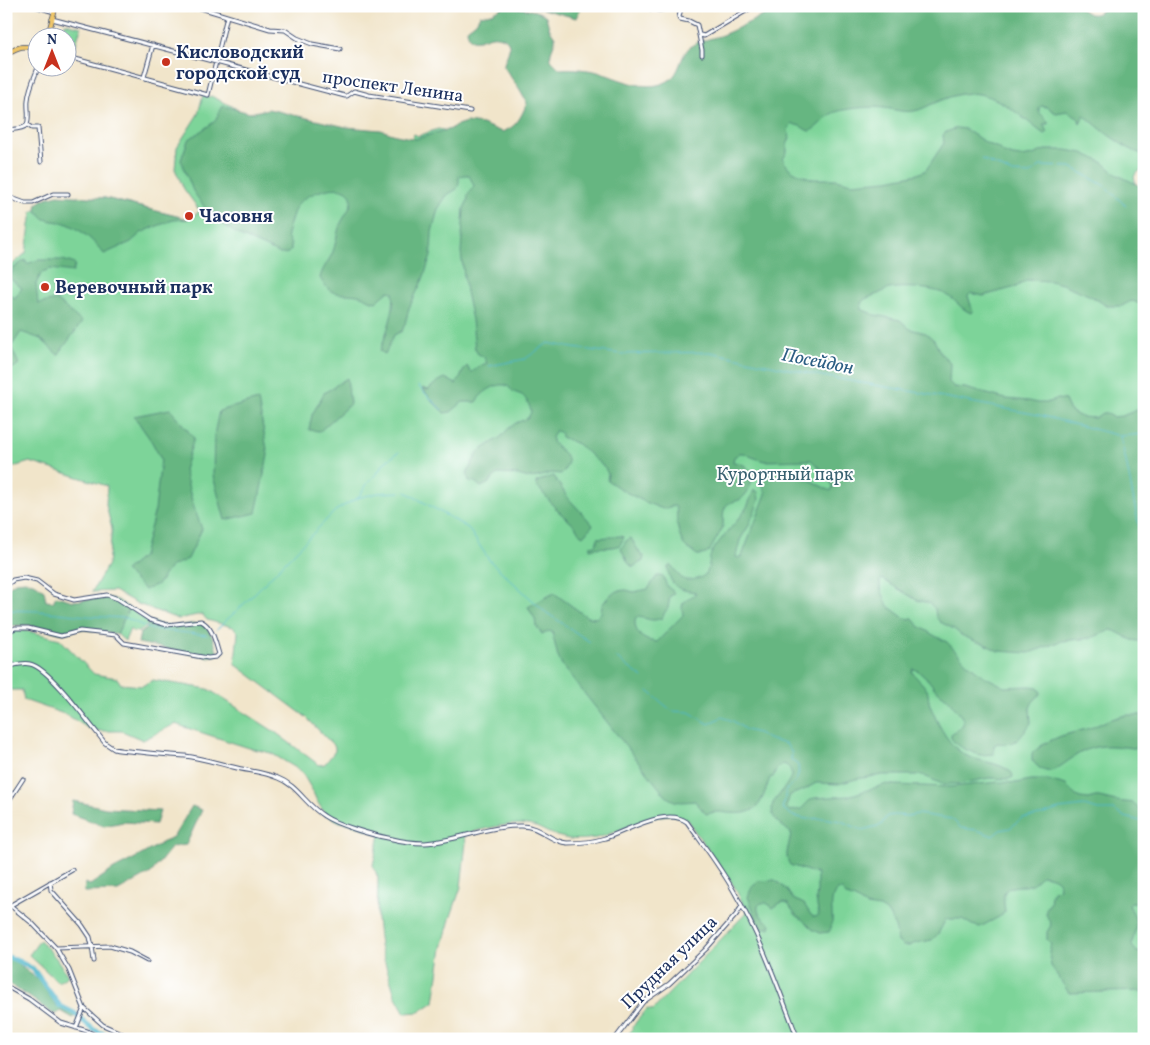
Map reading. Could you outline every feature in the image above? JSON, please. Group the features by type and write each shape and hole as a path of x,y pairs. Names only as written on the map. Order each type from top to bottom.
{"main road":[{"path":"50,28 56,6"},
{"path":"6,54 17,47 28,47"}],"street":[{"path":"35,6 54,12"},
{"path":"194,6 270,29 285,30 297,38 312,44 340,49"},
{"path":"632,6 659,10 682,7 680,19 697,24 702,55"},
{"path":"700,35 704,36 755,7"},
{"path":"78,60 208,95 227,16"},
{"name":"проспект Ленина","path":"52,19 345,96 354,91 470,111"},
{"path":"144,77 153,45"},
{"path":"6,130 24,128 27,125 28,101 35,78"},
{"path":"27,125 32,128 38,128 41,162"},
{"path":"6,196 25,204 53,194 68,194"},
{"path":"6,586 13,580 24,578 38,581 54,594 74,600 107,596 118,599 150,620 168,624 201,621 210,628 219,654 216,657 208,658 124,643 116,635 80,631 61,636 28,628 15,628 6,632"},
{"path":"6,668 24,663 41,670 60,688 106,743 114,749 201,758 277,777 288,782 310,806 325,817 386,838 424,843 512,826 523,826 539,830 562,843 571,843 605,838 631,827 658,819 678,817 687,822 701,841 742,905 758,937 798,1039"},
{"path":"6,805 23,779"},
{"path":"11,906 72,870"},
{"path":"50,882 51,890 90,937 94,962"},
{"path":"6,902 32,923 56,948 69,970 84,1008 104,1025 129,1039"},
{"name":"Прудная улица","path":"615,1039 643,1002 669,984 706,949 742,905"},
{"path":"56,948 110,946 148,961"},
{"path":"6,986 29,999 60,1024 87,1031 103,1039"},
{"path":"76,1028 84,1008"}],"green space":[{"path":"510,6 535,11 546,16 549,28 555,37 550,59 560,69 594,71 627,82 653,86 671,79 677,72 685,53 693,45 722,35 769,13 785,8 858,6 1078,6 1089,14 1096,14 1107,6 1144,6 1144,155 1120,143 1084,115 1080,123 1078,117 1067,111 1056,113 1047,107 1041,106 1039,112 1048,122 1048,124 1043,124 1047,132 1044,134 1013,110 991,97 967,93 914,111 872,107 842,110 831,114 811,131 792,123 788,130 790,138 787,152 783,159 790,169 813,179 836,179 852,183 888,180 918,174 926,170 944,143 943,135 957,128 965,129 986,143 1013,156 1033,155 1045,150 1066,150 1083,153 1104,163 1116,174 1144,188 1144,306 1133,301 1122,306 1107,306 1091,296 1062,284 1050,281 1027,280 1016,287 983,296 971,293 968,296 973,312 971,313 943,293 916,288 887,290 865,299 861,303 861,309 875,315 900,320 910,329 926,333 934,340 941,354 949,361 949,382 954,387 1006,399 1038,403 1046,403 1058,399 1065,400 1070,411 1081,417 1095,418 1102,413 1113,417 1122,416 1137,410 1144,410 1144,642 1132,640 1111,630 1091,638 1062,641 1029,653 998,651 961,635 940,622 936,617 935,609 929,603 917,600 882,579 880,587 888,606 904,618 913,619 919,626 947,642 966,662 982,675 1005,687 1038,687 1041,693 1030,708 1031,723 1021,736 1014,742 994,745 994,754 980,755 964,749 954,742 951,734 961,727 963,719 948,699 935,689 917,670 913,669 912,672 927,690 929,703 935,717 954,747 972,758 993,763 1006,769 1012,773 1013,777 1009,779 989,778 959,784 942,784 922,775 883,775 838,784 816,783 790,795 786,807 790,811 801,809 814,798 848,796 887,784 950,787 999,782 1017,783 1030,780 1048,780 1066,785 1080,798 1099,797 1134,803 1144,813 1144,903 1131,902 1129,905 1136,921 1132,946 1137,952 1144,953 1144,991 1069,993 1051,966 1049,951 1051,943 1047,940 1047,932 1051,925 1046,909 1050,903 1053,891 1060,888 1060,885 1054,878 1045,875 1042,875 1029,885 1007,889 1004,897 1005,912 980,927 962,919 946,919 938,934 932,940 909,946 903,946 898,942 895,927 888,913 880,908 866,906 847,896 842,890 837,890 832,900 832,922 829,932 820,933 812,929 784,902 773,908 765,903 758,905 759,914 771,924 770,928 762,928 748,897 752,886 758,881 775,880 786,889 793,899 804,904 811,915 814,917 818,916 816,899 817,874 790,865 787,854 791,833 776,821 772,809 773,803 791,776 789,768 784,764 778,767 773,777 770,778 761,801 753,810 747,812 716,812 706,814 695,801 678,802 671,799 664,794 562,665 558,657 552,632 542,634 536,626 535,619 528,607 554,593 587,617 596,618 601,613 602,605 610,595 617,591 626,590 634,592 648,589 657,576 662,577 674,594 670,596 668,608 662,618 651,620 636,617 635,620 635,626 642,637 646,640 657,642 683,615 683,603 696,593 677,587 670,578 668,567 671,565 685,580 693,580 706,574 712,552 744,511 754,490 758,492 759,501 740,540 736,557 742,556 766,494 759,475 761,471 778,469 787,471 831,491 833,486 827,475 811,460 764,461 740,453 734,457 733,462 743,465 751,471 751,484 747,493 741,499 726,506 722,529 709,552 700,555 697,555 684,545 680,537 675,506 663,509 627,493 607,480 608,474 605,468 578,444 561,437 558,431 555,431 552,442 565,454 568,462 561,474 551,473 529,478 518,475 497,474 489,483 481,487 475,482 469,481 467,473 478,452 501,437 516,423 528,418 531,412 527,401 522,395 514,392 508,386 501,385 488,390 476,402 463,402 451,412 444,413 422,388 428,390 445,378 456,384 467,366 472,372 487,363 484,357 478,354 475,349 461,252 464,208 468,200 468,194 474,186 469,175 459,177 457,189 447,195 438,209 432,232 431,256 423,279 409,308 402,331 394,335 385,354 380,351 392,314 393,292 389,291 376,302 357,295 330,291 320,278 333,251 340,224 351,204 351,196 347,191 333,188 315,193 301,201 294,212 287,234 291,250 288,253 280,254 240,236 213,218 193,191 181,160 188,140 214,122 223,106 250,113 268,109 346,127 381,130 416,139 451,129 466,122 482,124 502,132 507,130 518,121 527,103 504,67 509,43 504,38 495,36 473,40 468,35 467,29 476,22 480,15 492,13 503,7"},
{"path":"532,6 582,6 576,18"},
{"path":"65,23 81,27 78,37 78,28 64,28"},
{"name":"Курортный парк","path":"1144,36 1144,167 1134,176 1137,193 1144,207 1144,1039 626,1039 636,1022 647,1009 653,1010 747,912 734,886 687,820 678,816 667,815 642,821 606,835 589,839 576,840 565,838 534,826 521,824 496,826 464,834 466,842 461,887 442,948 434,1002 419,1012 405,1013 395,995 380,946 377,919 378,878 373,865 380,835 352,824 340,822 325,814 301,771 271,753 249,748 175,724 143,740 122,731 100,731 88,728 67,715 24,700 22,690 6,690 6,635 16,631 28,631 60,639 94,674 117,678 121,684 142,686 153,680 208,689 275,732 319,765 325,764 335,751 335,747 306,717 235,664 238,632 233,627 207,620 202,614 178,619 138,604 114,591 92,592 108,564 112,529 106,505 107,486 30,462 6,469 6,270 26,253 32,212 36,210 37,204 105,198 188,219 200,211 184,189 175,169 177,147 198,114 203,95 211,96 257,119 410,144 414,134 418,136 438,129 491,139"},
{"path":"58,195 105,198 188,219 173,220 152,228 141,233 131,242 104,254 83,233 65,223 45,219 36,210 37,204 46,198"},
{"path":"25,260 27,264 38,260 63,260 75,264 73,272 51,269 42,272 36,284 38,304 56,300 82,322 58,355 41,339 21,332 11,347 19,364 6,373 6,292 15,298 22,288 9,278 14,268"},
{"path":"347,378 350,404 320,431 309,430 312,415 324,393"},
{"path":"258,400 268,455 256,513 225,520 213,476 214,435 219,411"},
{"path":"170,409 194,438 184,470 193,505 202,529 188,559 170,567 158,584 145,590 125,571 143,556 155,510 161,459 134,416"},
{"path":"553,476 569,499 593,525 583,536 557,510 537,486 536,482"},
{"path":"624,537 620,545 590,549 590,546 596,545 598,538"},
{"path":"631,538 641,555 644,556 643,561 633,567 629,564 621,549 626,541"},
{"path":"26,581 36,584 44,590 46,601 53,602 56,596 74,601 107,597 118,600 129,608 117,634 79,629 63,634 28,625 6,626 6,589 15,582"},
{"path":"129,608 149,622 141,630 133,632 130,629 125,641 117,634"},
{"path":"150,621 167,626 200,623 210,632 218,654 208,657 138,643 140,633 146,629"},
{"path":"1126,715 1144,715 1144,749 1114,746 1096,747 1080,753 1052,771 1042,770 1032,760 1032,753 1045,743"},
{"path":"73,801 106,808 160,811 156,824 123,822 104,826 71,814"},
{"path":"192,806 202,810 186,845 172,847 151,873 118,891 84,892 85,883 90,885 114,869 174,836"},
{"path":"40,940 56,958 68,976 58,982 29,955"},
{"path":"6,958 18,962 20,966 39,980 57,1006 75,1016 73,1018 61,1011 56,1014 52,1013 6,982"}],"waterway":[{"path":"982,159 1012,173 1030,174 1040,166 1071,167 1105,186 1126,206"},
{"name":"Посейдон","path":"489,366 525,359 548,343 622,354 710,352 822,376 1039,415 1120,436 1144,434"},
{"path":"418,386 442,410"},
{"path":"1120,436 1142,538 1144,539"},
{"path":"358,498 385,462 399,452"},
{"path":"216,630 335,511 357,498 378,493 400,492"},
{"path":"406,492 468,528 490,561 544,611 590,642"},
{"path":"6,610 126,618 150,629 207,635"},
{"path":"616,658 643,678"},
{"path":"648,691 672,711 689,712 709,724 722,717 733,721 746,730 786,744 792,753 791,760 798,765 798,777 786,790 782,808 793,816 807,819 823,818 841,821 862,830 881,825 887,816 918,814 952,819 961,828 977,830 993,836 1000,830 1010,828 1022,818 1041,815 1059,809 1084,806 1098,810 1113,810 1125,817 1144,822"},
{"path":"6,956 33,969 60,1006 74,1013 94,1030 118,1039"}],"place":[{"name":"Кисловодский городской суд","path":"166,62"},
{"name":"Часовня","path":"189,216"},
{"name":"Веревочный парк","path":"45,287"}]}
